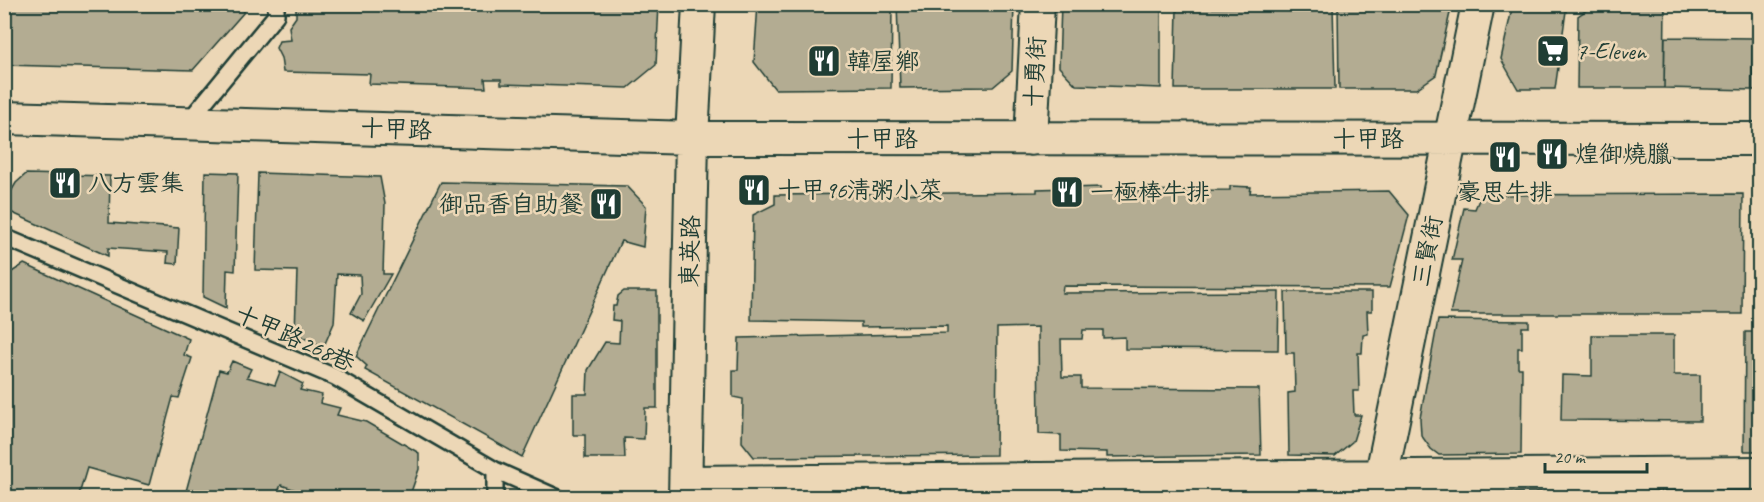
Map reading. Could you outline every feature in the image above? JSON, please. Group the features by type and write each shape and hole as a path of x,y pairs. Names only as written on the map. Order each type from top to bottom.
{"street":[{"name":"東英路","path":"685,490 692,138 699,4"},
{"name":"十勇街","path":"1031,139 1038,4"},
{"name":"三賢街","path":"1380,486 1478,4"},
{"name":"十甲路","path":"4,118 692,138 1760,139"},
{"path":"685,490 1380,486 1760,473"}],"lane":[{"path":"188,122 276,15 276,4"},
{"name":"十甲路268巷","path":"4,237 334,378 495,470 558,498"},
{"path":"495,470 495,498"}],"building":[{"path":"4,4 243,4 244,12 193,70 4,65"},
{"path":"296,4 659,4 656,65 628,88 501,84 501,79 485,79 486,88 369,84 370,74 283,72 281,58 276,48 279,41 291,40 289,27 296,17"},
{"path":"758,4 892,4 891,88 775,89 754,62"},
{"path":"897,4 1014,4 1012,71 993,87 900,88"},
{"path":"1061,4 1161,4 1161,88 1076,85 1059,67"},
{"path":"1338,4 1452,4 1436,75 1416,89 1339,89"},
{"path":"1513,4 1567,4 1555,89 1518,89 1501,59"},
{"path":"1591,4 1665,4 1664,88 1577,88 1578,16 1591,7"},
{"path":"1753,4 1760,4 1760,90 1752,90"},
{"path":"1333,5 1335,89 1175,89 1177,9"},
{"path":"1665,37 1753,38 1752,90 1664,88"},
{"path":"205,172 238,173 235,271 227,270 226,308 203,297"},
{"path":"258,173 380,177 385,204 383,274 391,274 364,321 351,313 361,294 360,275 337,274 334,323 323,348 295,333 297,271 255,270"},
{"path":"26,174 110,176 109,223 179,228 177,264 167,263 168,252 108,248 108,256 8,211 9,195 16,183"},
{"path":"441,182 627,186 646,206 643,247 621,241 522,457 365,370 367,366 356,356"},
{"path":"1230,186 1251,187 1250,193 1389,191 1409,215 1390,287 1063,286 1062,293 1279,292 1278,350 1125,349 1125,337 1103,338 1103,330 1083,330 1082,339 1061,339 1062,377 1081,377 1081,388 1259,389 1261,455 1107,457 1107,452 1061,451 1061,435 1039,434 1038,327 997,328 996,455 754,457 742,442 743,399 733,397 733,370 738,370 739,338 947,333 947,326 861,327 861,322 751,320 753,215 775,204 775,195 1037,192 1037,189 1101,187 1101,191 1230,190"},
{"path":"1743,194 1742,314 1450,314 1462,260 1452,260 1464,208 1475,209 1481,195"},
{"path":"1754,238 1760,239 1760,279 1754,279"},
{"path":"24,264 189,339 184,355 192,358 179,398 173,397 149,485 87,468 78,498 4,498 4,277"},
{"path":"624,291 657,291 657,408 645,408 644,439 624,438 625,458 585,458 585,435 573,435 573,394 587,394 588,370 605,342 619,343 620,321 612,320 613,306 616,306 618,296"},
{"path":"1285,292 1372,292 1372,311 1367,311 1368,334 1363,335 1362,353 1358,353 1359,391 1353,391 1354,415 1361,415 1353,441 1335,456 1289,455 1288,393 1295,392 1294,353 1286,353"},
{"path":"1438,320 1529,321 1529,327 1522,327 1522,348 1518,348 1518,368 1522,368 1521,454 1439,455 1431,449 1421,435 1420,418"},
{"path":"1745,332 1760,332 1760,451 1744,451"},
{"path":"1592,335 1674,335 1674,375 1700,375 1700,421 1561,420 1562,375 1592,376"},
{"path":"232,361 251,369 247,377 275,385 280,372 303,384 300,390 322,395 320,403 340,408 337,415 366,422 419,453 419,469 409,498 389,498 381,495 379,498 319,498 281,485 275,498 254,498 245,495 244,498 197,498 185,495 219,370 227,372"}],"place":[{"name":"7-Eleven","path":"1553,51"},
{"name":"韓屋鄉","path":"824,61"},
{"name":"煌御燒臘","path":"1552,154"},
{"name":"豪思牛排","path":"1505,157"},
{"name":"八方雲集","path":"65,183"},
{"name":"十甲96清粥小菜","path":"754,190"},
{"name":"一極棒牛排","path":"1067,192"},
{"name":"御品香自助餐","path":"606,204"}]}
